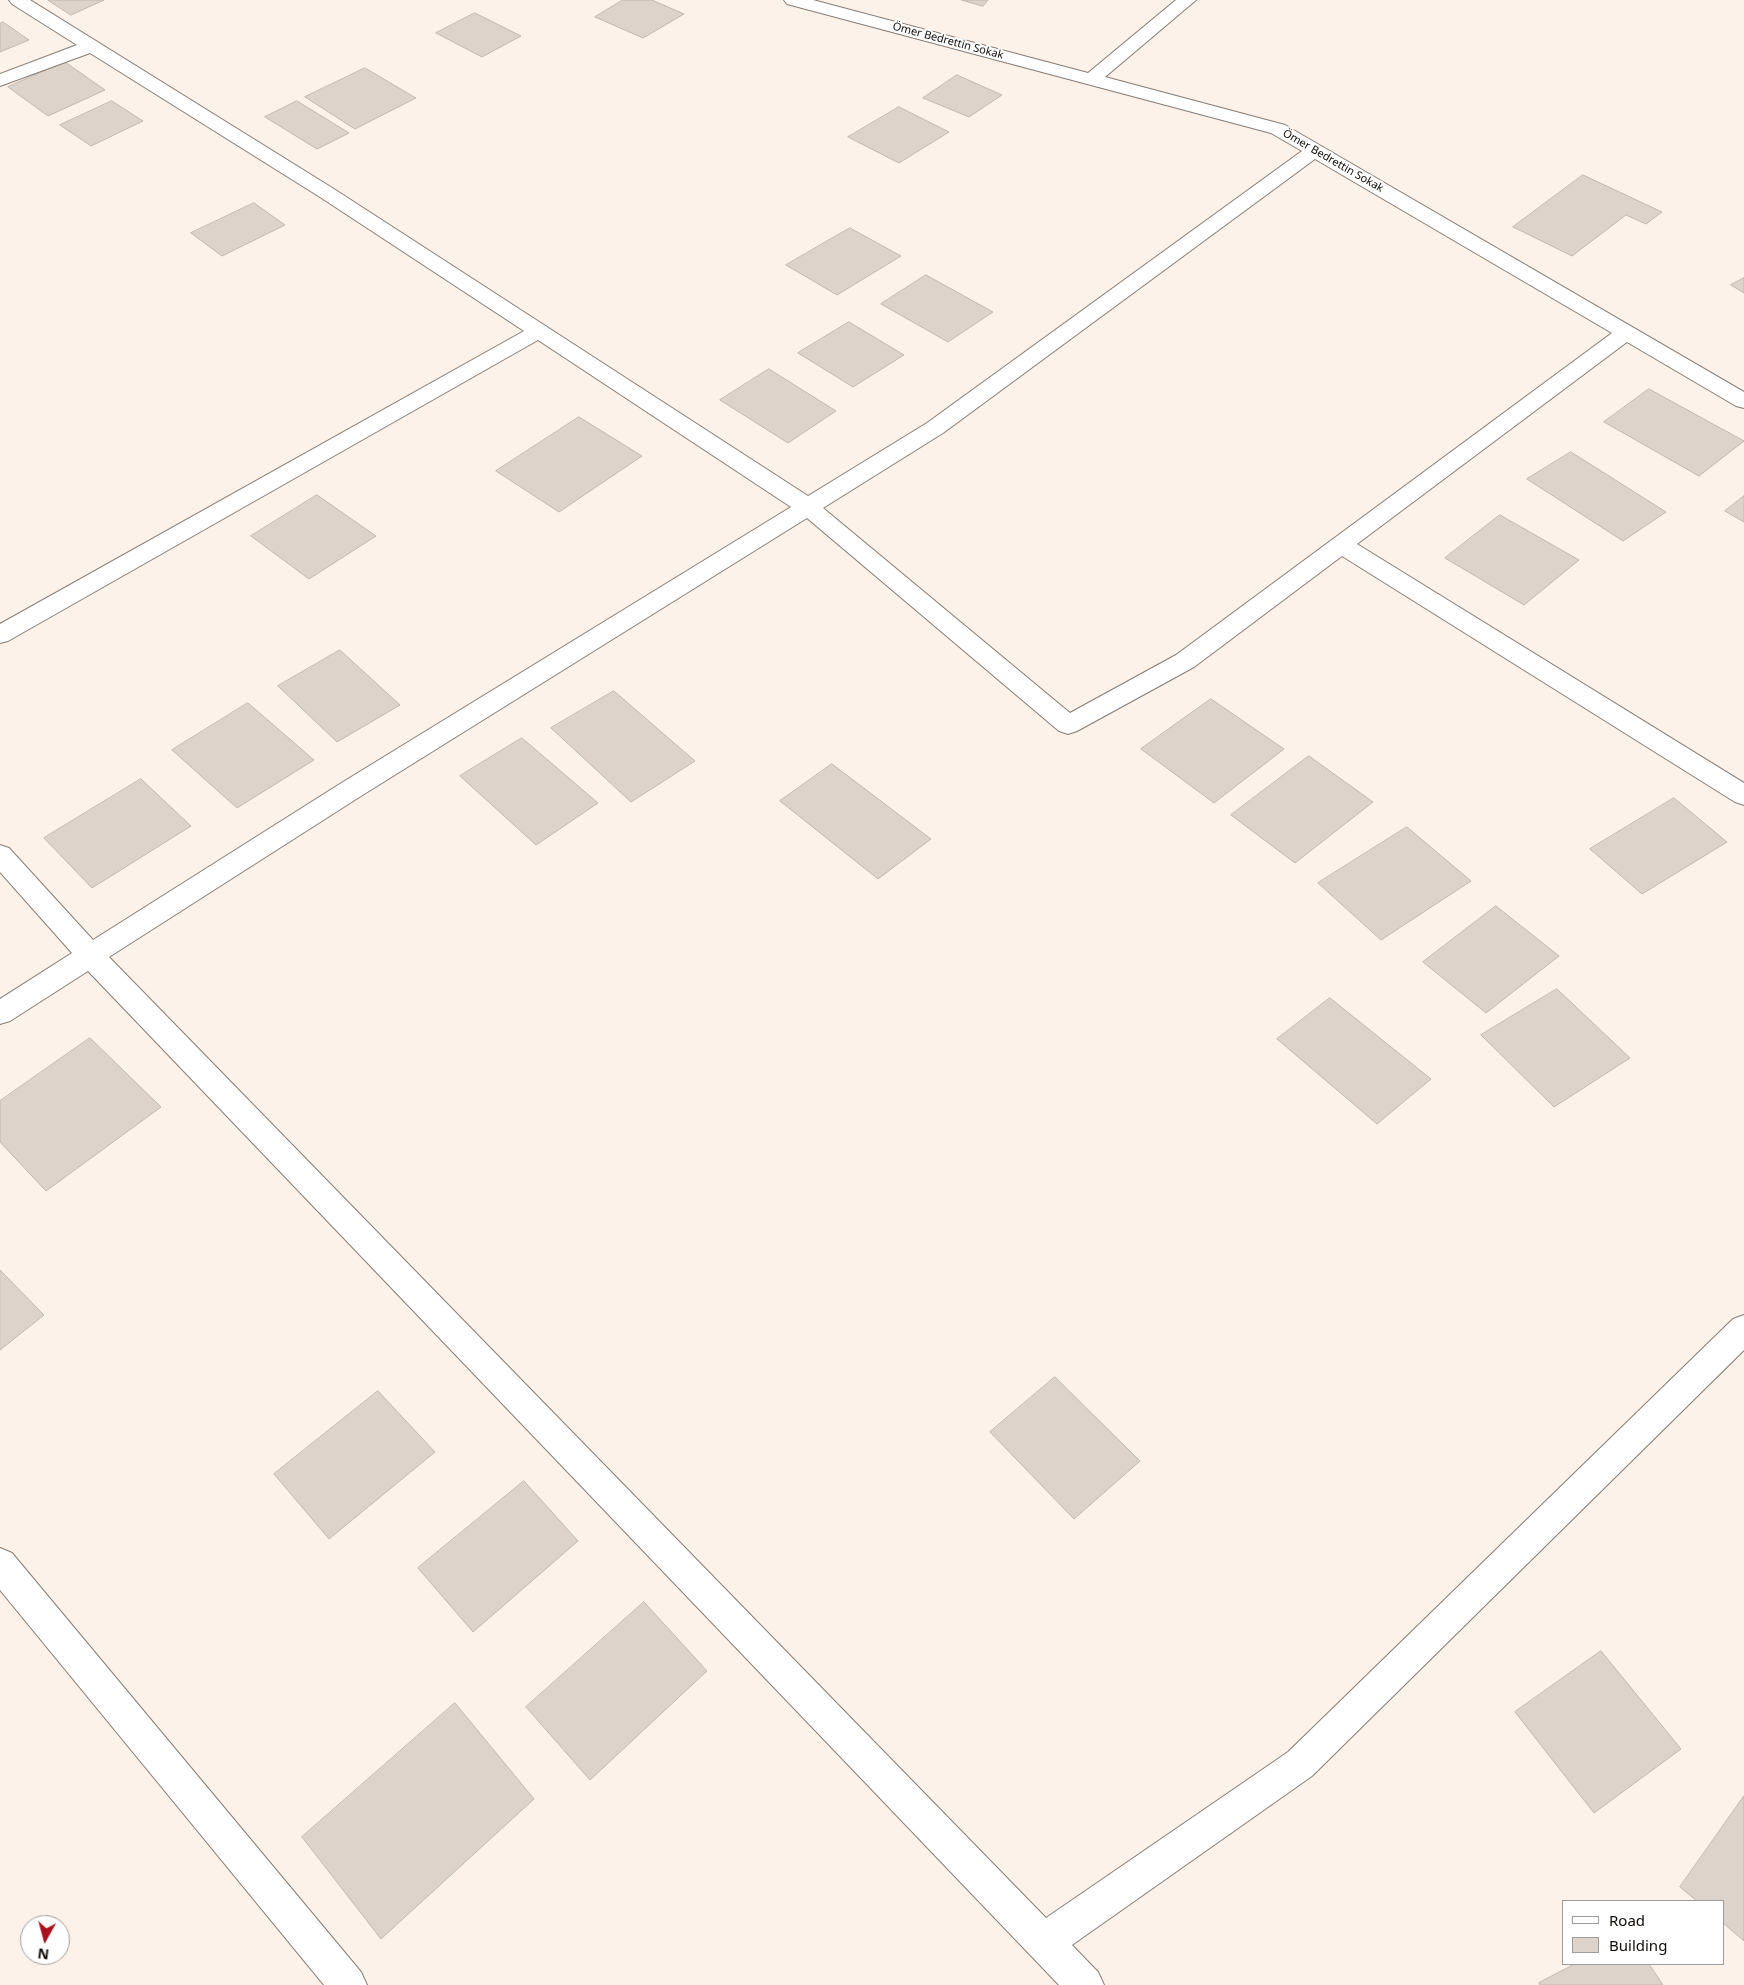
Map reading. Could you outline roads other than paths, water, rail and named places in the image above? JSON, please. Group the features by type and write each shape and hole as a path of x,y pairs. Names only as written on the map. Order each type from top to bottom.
{"street":[{"path":"18,0 327,193 808,507 1068,725 1184,661 1626,333"},
{"name":"Ömer Bedrettin Sokak","path":"793,0 1278,129 1744,401"},
{"path":"1092,79 1187,0"},
{"path":"0,80 90,46"},
{"path":"0,1013 360,783 935,428 1315,150"},
{"path":"0,634 539,331"},
{"path":"1341,545 1744,796"},
{"path":"0,855 90,955 1085,1985"},
{"path":"1044,1942 1300,1764 1744,1330"},
{"path":"0,1564 348,1985"}]}
